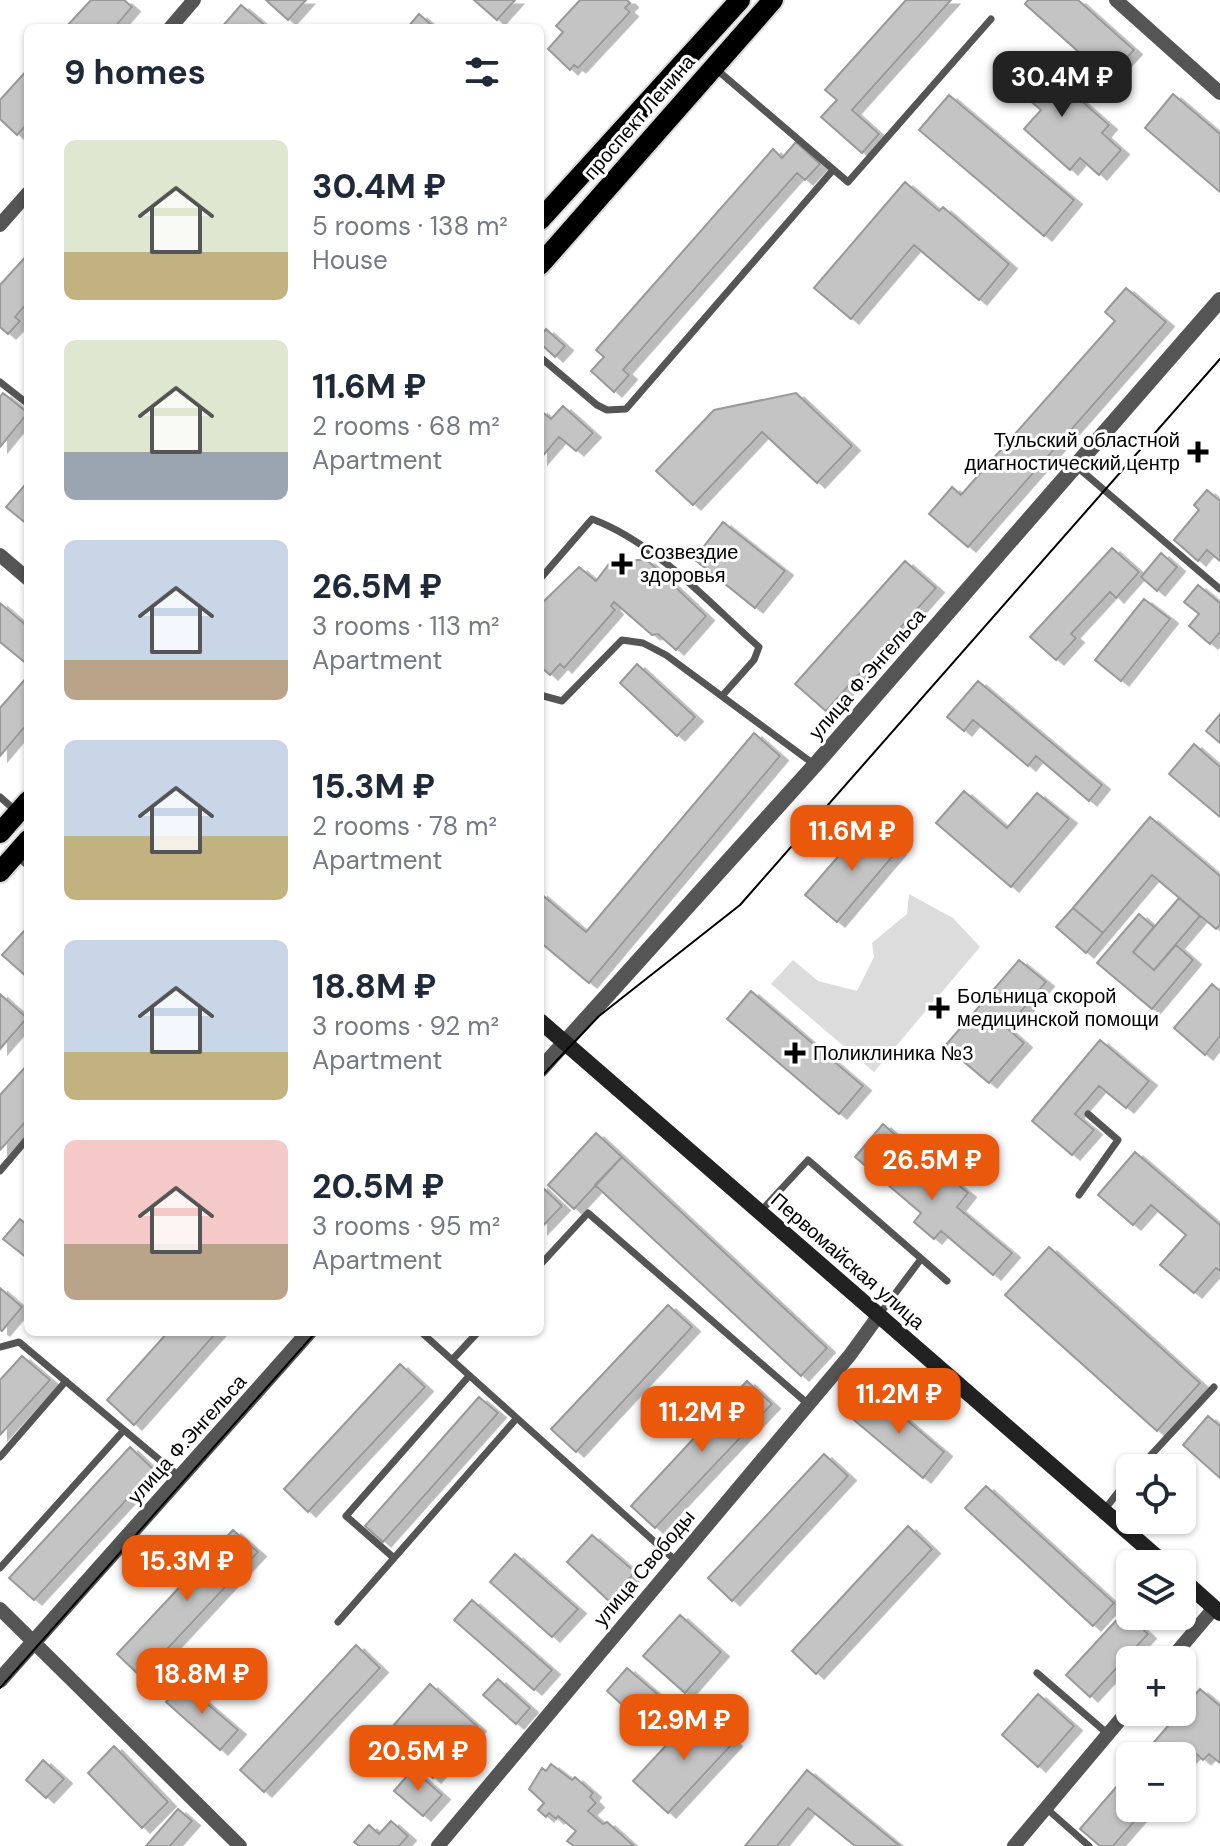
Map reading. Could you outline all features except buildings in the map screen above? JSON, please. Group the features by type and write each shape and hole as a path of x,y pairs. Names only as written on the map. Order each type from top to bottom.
{"main road":[{"name":"проспект Ленина","path":"544,216 740,0"},
{"name":"проспект Ленина","path":"544,260 773,0"},
{"path":"0,833 23,807"},
{"path":"0,872 24,854"},
{"name":"Первомайская улица","path":"544,1025 1150,1550"},
{"path":"1196,1592 1217,1611"}],"street":[{"path":"173,24 194,0"},
{"path":"1116,0 1220,93"},
{"path":"0,225 24,198"},
{"name":"улица Ф.Энгельса","path":"544,1066 815,765 1220,300"},
{"path":"0,555 24,576"},
{"name":"улица Свободы","path":"438,1846 879,1315"},
{"name":"улица Ф.Энгельса","path":"0,1680 305,1336"},
{"path":"0,1609 240,1846"},
{"path":"1183,1646 1217,1611"},
{"path":"1014,1846 1116,1725"}],"lane":[{"path":"714,67 833,170 851,181 991,19"},
{"path":"544,360 597,405 607,410 626,409 833,170"},
{"path":"0,382 24,401"},
{"path":"1076,466 1220,589"},
{"path":"544,574 592,519 616,528 644,547 759,647 754,660 722,696"},
{"path":"544,696 562,701 622,640 643,643 666,655 815,765"},
{"path":"0,797 23,807"},
{"path":"1079,1195 1118,1140 1088,1114"},
{"path":"0,1171 24,1143"},
{"path":"760,1212 808,1160 947,1281"},
{"path":"544,1261 588,1213 808,1404"},
{"path":"879,1315 921,1259"},
{"path":"425,1336 676,1561"},
{"path":"452,1360 474,1336"},
{"path":"0,1347 19,1342 180,1477"},
{"path":"394,1558 346,1516 469,1376"},
{"path":"0,1457 66,1381"},
{"path":"1152,1454 1214,1387"},
{"path":"338,1622 516,1419"},
{"path":"0,1568 124,1430"},
{"path":"1105,1509 1116,1495"},
{"path":"1037,1673 1108,1734"},
{"path":"1046,1808 1089,1846"}],"shaded area":[{"path":"909,894 953,918 980,947 874,1072 771,984 793,960 818,981 857,991 874,957 872,943 907,914"}],"tram line":[{"path":"544,1074 599,1016 740,905 1220,359"},
{"path":"0,1688 312,1336"}],"place":[{"name":"Тульский областной диагностический центр","path":"1198,452"},
{"name":"Созвездие здоровья","path":"622,564"},
{"name":"Больница скорой медицинской помощи","path":"939,1008"},
{"name":"Поликлиника №3","path":"795,1053"}]}
